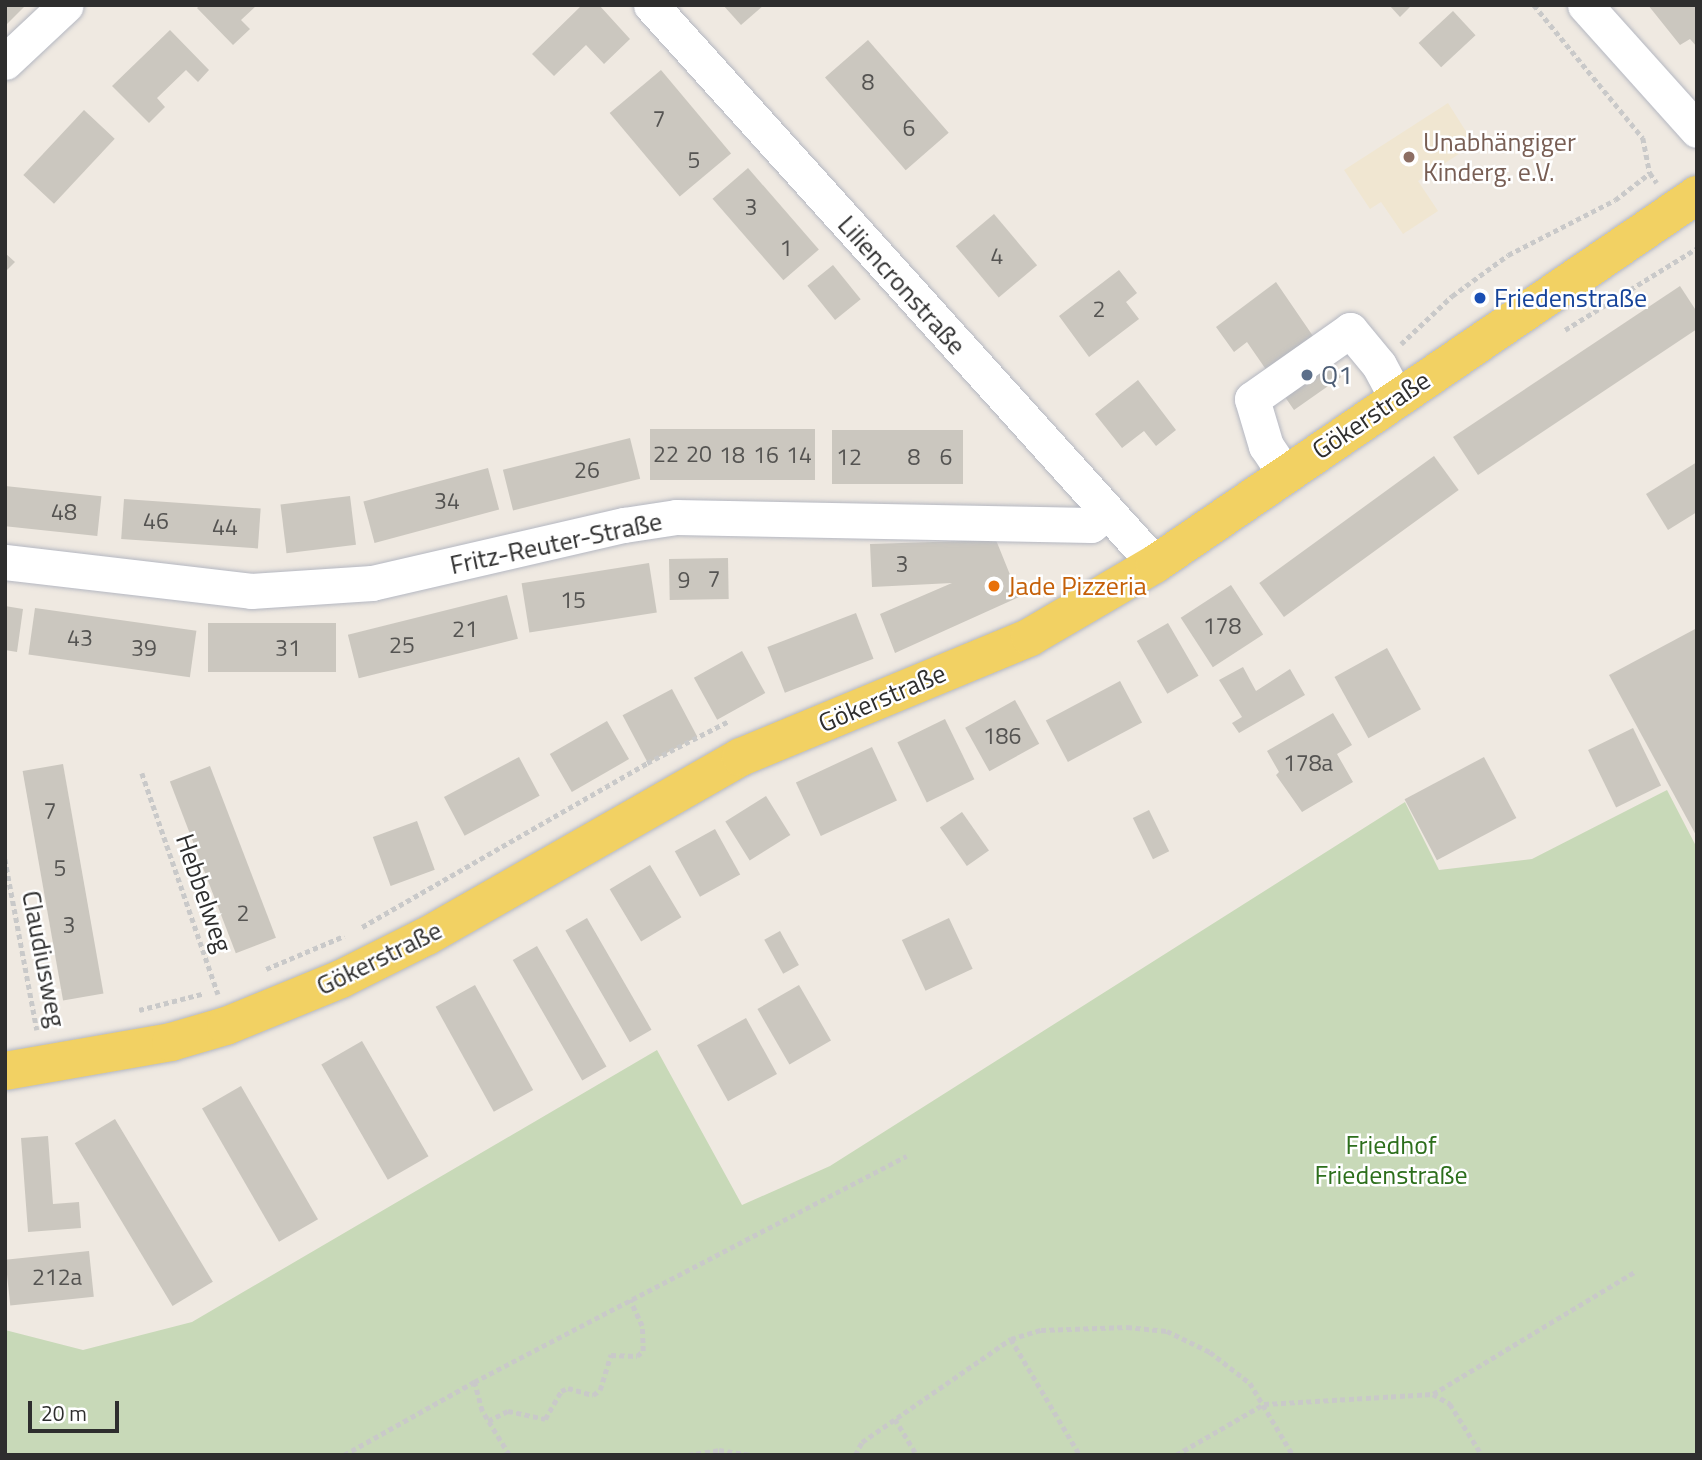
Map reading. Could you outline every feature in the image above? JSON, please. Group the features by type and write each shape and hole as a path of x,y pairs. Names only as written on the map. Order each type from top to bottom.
{"main road":[{"name":"Gökerstraße","path":"5,1071 171,1042 222,1008 341,979 427,936 741,757 1030,637 1155,564 1284,474 1388,381 1697,195"}],"street":[{"path":"5,62 66,5"},
{"name":"Liliencronstraße","path":"651,5 1106,513 1155,564"},
{"path":"1585,5 1697,130"},
{"path":"1284,474 1266,446 1252,399 1350,330 1388,381"},
{"name":"Fritz-Reuter-Straße","path":"5,562 251,591 372,583 624,525 676,517 1091,525 1106,513"}],"path":[{"path":"1388,381 1452,296 1508,255 1615,200 1650,173 1643,138 1534,5"},
{"path":"254,974 354,932 647,762 741,717"},
{"name":"Hebbelweg","path":"142,773 222,1008"},
{"name":"Claudiusweg","path":"5,859 38,1035"},
{"path":"127,1013 222,1008 229,985"},
{"path":"27,1037 51,1032"},
{"path":"344,1455 474,1382 906,1156"},
{"path":"1176,1455 1264,1405 1433,1394 1636,1271"},
{"path":"488,1421 508,1411 545,1419 561,1391 568,1388 593,1395 600,1390 611,1355 637,1356 643,1351 642,1326 630,1300"},
{"path":"855,1455 862,1441 1011,1339 1071,1327 1167,1331 1210,1352 1251,1383 1293,1455"},
{"path":"1011,1339 1080,1455"},
{"path":"474,1382 488,1421 509,1455"},
{"path":"1433,1394 1450,1404 1482,1455"},
{"path":"895,1419 917,1455"},
{"path":"688,1455 719,1450 751,1455"}],"shaded area":[{"name":"Unabhängiger Kinderg. e.V.","path":"1448,103 1474,144 1418,181 1438,211 1403,234 1381,202 1370,209 1344,170"}],"green space":[{"name":"Friedhof Friedenstraße","path":"1667,790 1697,848 1697,1455 5,1455 5,1330 83,1350 192,1322 657,1050 742,1205 830,1166 1405,802 1439,870 1532,859"}],"building":[{"path":"5,5 26,5 5,26"},
{"path":"200,5 257,5 241,20 250,29 233,45 197,8"},
{"path":"582,5 599,5 630,39 604,64 586,45 554,76 532,54"},
{"path":"723,5 764,5 741,25"},
{"path":"1389,5 1412,5 1400,17"},
{"path":"1648,5 1697,5 1697,47 1690,39 1680,45"},
{"path":"1453,11 1476,35 1441,67 1419,43"},
{"path":"170,30 209,70 198,82 186,70 157,98 165,107 149,123 112,86"},
{"path":"868,40 949,133 906,170 825,77"},
{"path":"661,70 731,153 680,197 610,113"},
{"path":"84,110 115,139 54,204 23,175"},
{"path":"748,168 819,250 783,280 713,199"},
{"path":"994,214 1037,265 999,297 956,246"},
{"path":"5,253 15,262 5,272"},
{"path":"833,265 861,299 835,320 807,286"},
{"path":"1119,270 1137,293 1126,302 1139,319 1089,357 1059,316"},
{"path":"1276,282 1341,377 1294,410 1247,342 1234,352 1216,327"},
{"path":"1680,286 1697,312 1697,329 1478,475 1453,437"},
{"path":"1138,380 1176,430 1156,446 1144,431 1122,448 1095,414"},
{"path":"650,429 815,429 815,480 650,480"},
{"path":"832,430 963,430 963,484 832,484"},
{"path":"630,438 640,479 513,510 503,470"},
{"path":"1434,456 1459,490 1284,617 1259,583"},
{"path":"1697,462 1697,512 1668,530 1646,494"},
{"path":"488,468 499,510 375,543 363,501"},
{"path":"5,486 101,496 97,536 5,526"},
{"path":"350,496 356,545 286,553 281,505"},
{"path":"124,499 261,509 258,548 121,539"},
{"path":"996,540 1019,597 895,653 880,614 952,583 872,587 870,544"},
{"path":"728,558 729,599 670,600 669,559"},
{"path":"649,563 657,612 529,633 522,583"},
{"path":"1231,585 1263,634 1213,667 1181,618"},
{"path":"507,595 518,639 359,678 348,635"},
{"path":"5,606 23,609 17,652 5,650"},
{"path":"35,608 196,631 190,677 28,655"},
{"path":"856,613 874,659 785,693 767,647"},
{"path":"208,623 336,623 336,672 208,672"},
{"path":"1168,623 1198,676 1167,694 1137,641"},
{"path":"1697,628 1697,837 1609,675"},
{"path":"1387,648 1421,709 1368,738 1335,677"},
{"path":"742,651 765,693 717,720 694,678"},
{"path":"1243,667 1256,691 1290,669 1305,695 1239,733 1232,723 1242,717 1219,680"},
{"path":"1120,681 1142,722 1068,762 1046,720"},
{"path":"672,689 697,737 648,763 623,715"},
{"path":"1015,700 1039,744 989,771 965,728"},
{"path":"1333,713 1352,745 1337,754 1353,782 1302,812 1276,775 1279,772 1267,751"},
{"path":"945,719 974,779 927,802 897,742"},
{"path":"607,721 629,759 572,792 550,754"},
{"path":"1633,728 1661,786 1616,807 1588,750"},
{"path":"872,747 897,800 821,836 796,782"},
{"path":"519,757 540,796 465,836 444,797"},
{"path":"1484,757 1516,818 1437,860 1405,799"},
{"path":"63,764 103,993 63,1001 23,771"},
{"path":"210,766 276,938 236,953 170,781"},
{"path":"766,796 790,835 750,860 725,821"},
{"path":"1149,810 1169,851 1153,859 1133,818"},
{"path":"962,812 989,851 967,866 940,827"},
{"path":"417,821 435,870 391,886 373,837"},
{"path":"715,829 740,874 700,897 675,851"},
{"path":"650,865 681,917 641,941 610,889"},
{"path":"587,918 652,1030 630,1042 565,930"},
{"path":"949,918 973,969 926,991 902,940"},
{"path":"780,931 799,965 783,974 764,940"},
{"path":"537,946 606,1066 582,1080 513,960"},
{"path":"475,985 533,1090 494,1112 436,1007"},
{"path":"799,985 831,1040 789,1064 757,1009"},
{"path":"746,1018 777,1074 728,1101 697,1045"},
{"path":"362,1041 428,1156 388,1180 321,1064"},
{"path":"241,1086 318,1219 279,1242 202,1108"},
{"path":"115,1119 213,1282 173,1306 75,1143"},
{"path":"48,1136 53,1204 79,1202 81,1228 28,1232 21,1138"},
{"path":"89,1251 94,1297 10,1306 5,1260"}],"place":[{"name":"Unabhängiger Kinderg. e.V.","path":"1409,157"},
{"name":"Friedenstraße","path":"1480,298"},
{"name":"Q1","path":"1307,375"},
{"name":"Jade Pizzeria","path":"994,586"}]}
